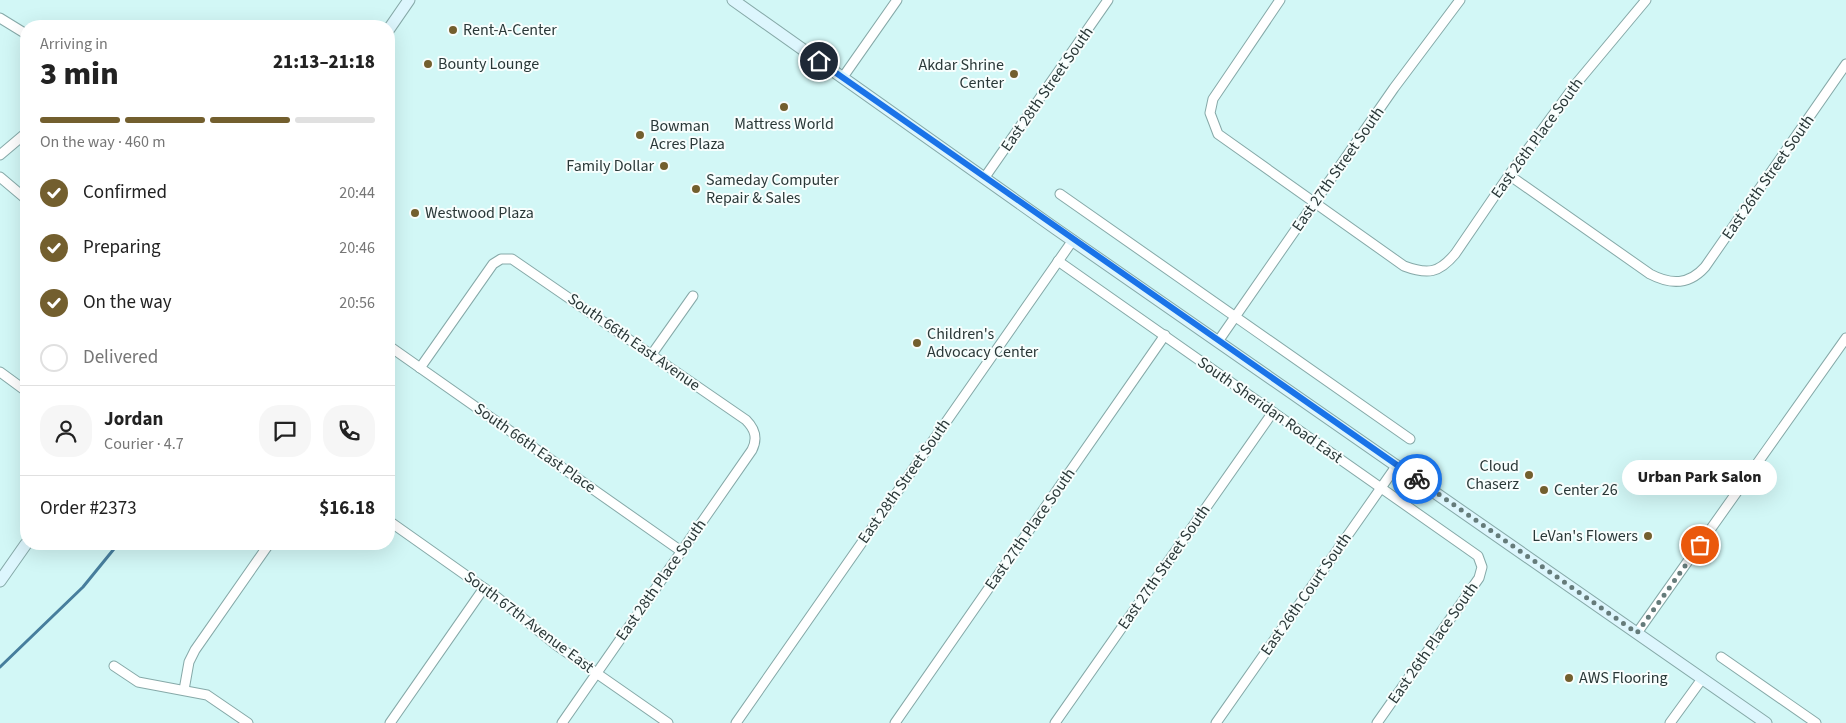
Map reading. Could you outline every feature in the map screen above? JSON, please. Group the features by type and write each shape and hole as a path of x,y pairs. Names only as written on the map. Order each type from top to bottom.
{"main road":[{"path":"395,20 409,0"},
{"name":"South Sheridan Road East","path":"733,0 1073,240 1766,723"},
{"path":"0,581 4,568 20,550"}],"street":[{"path":"843,77 897,0"},
{"name":"East 28th Street South","path":"985,177 1108,0"},
{"path":"1280,0 1216,92 1211,106 1212,120 1218,134 1228,143 1314,204"},
{"name":"East 27th Street South","path":"1219,340 1394,88 1460,0"},
{"name":"East 26th Place South","path":"1314,204 1404,266 1428,272 1447,263 1456,254 1509,174 1574,85 1646,0"},
{"path":"0,18 20,30"},
{"name":"East 26th Street South","path":"1509,174 1650,274 1671,282 1683,282 1693,278 1706,267 1846,64"},
{"path":"0,155 20,138"},
{"path":"0,177 20,194"},
{"path":"1060,194 1410,439"},
{"name":"East 28th Street South","path":"736,723 1073,240"},
{"name":"South 66th East Avenue","path":"420,368 489,269 497,261 506,258 520,262 746,420 751,425 756,436"},
{"name":"South Sheridan Road East","path":"1058,261 1474,552 1481,561"},
{"path":"652,354 693,296"},
{"name":"East 27th Place South","path":"895,723 1165,336"},
{"path":"1637,633 1846,338"},
{"name":"South 66th East Place","path":"395,350 682,551"},
{"path":"0,372 20,387"},
{"name":"East 27th Street South","path":"1055,723 1273,412"},
{"name":"East 28th Place South","path":"562,723 752,450 756,436"},
{"name":"East 26th Court South","path":"1216,723 1396,465"},
{"name":"South 67th Avenue East","path":"395,525 484,588 596,673 668,723"},
{"path":"184,690 189,662 195,650 265,550"},
{"name":"East 26th Place South","path":"1377,723 1479,578 1482,572 1481,561"},
{"path":"390,723 484,588"},
{"path":"1721,657 1816,723"},
{"path":"114,666 138,682 207,695 248,723"},
{"path":"1670,723 1702,679"}],"waterway":[{"path":"0,667 83,587 113,550"}],"way so far":[{"path":"1417,479 1637,633 1700,545"}],"place":[{"name":"Rent-A-Center","path":"453,30"},
{"name":"Bounty Lounge","path":"428,64"},
{"name":"Akdar Shrine Center","path":"1014,74"},
{"name":"Mattress World","path":"784,107"},
{"name":"Bowman Acres Plaza","path":"640,135"},
{"name":"Family Dollar","path":"664,166"},
{"name":"Sameday Computer Repair & Sales","path":"696,189"},
{"name":"Westwood Plaza","path":"415,213"},
{"name":"Children's Advocacy Center","path":"917,343"},
{"name":"Cloud Chaserz","path":"1529,475"},
{"name":"Center 26","path":"1544,490"},
{"name":"LeVan's Flowers","path":"1648,536"},
{"name":"Urban Park Salon","path":"1700,545"},
{"name":"AWS Flooring","path":"1569,678"}],"route":[{"path":"819,61 1056,229 1219,340 1417,479"}]}
